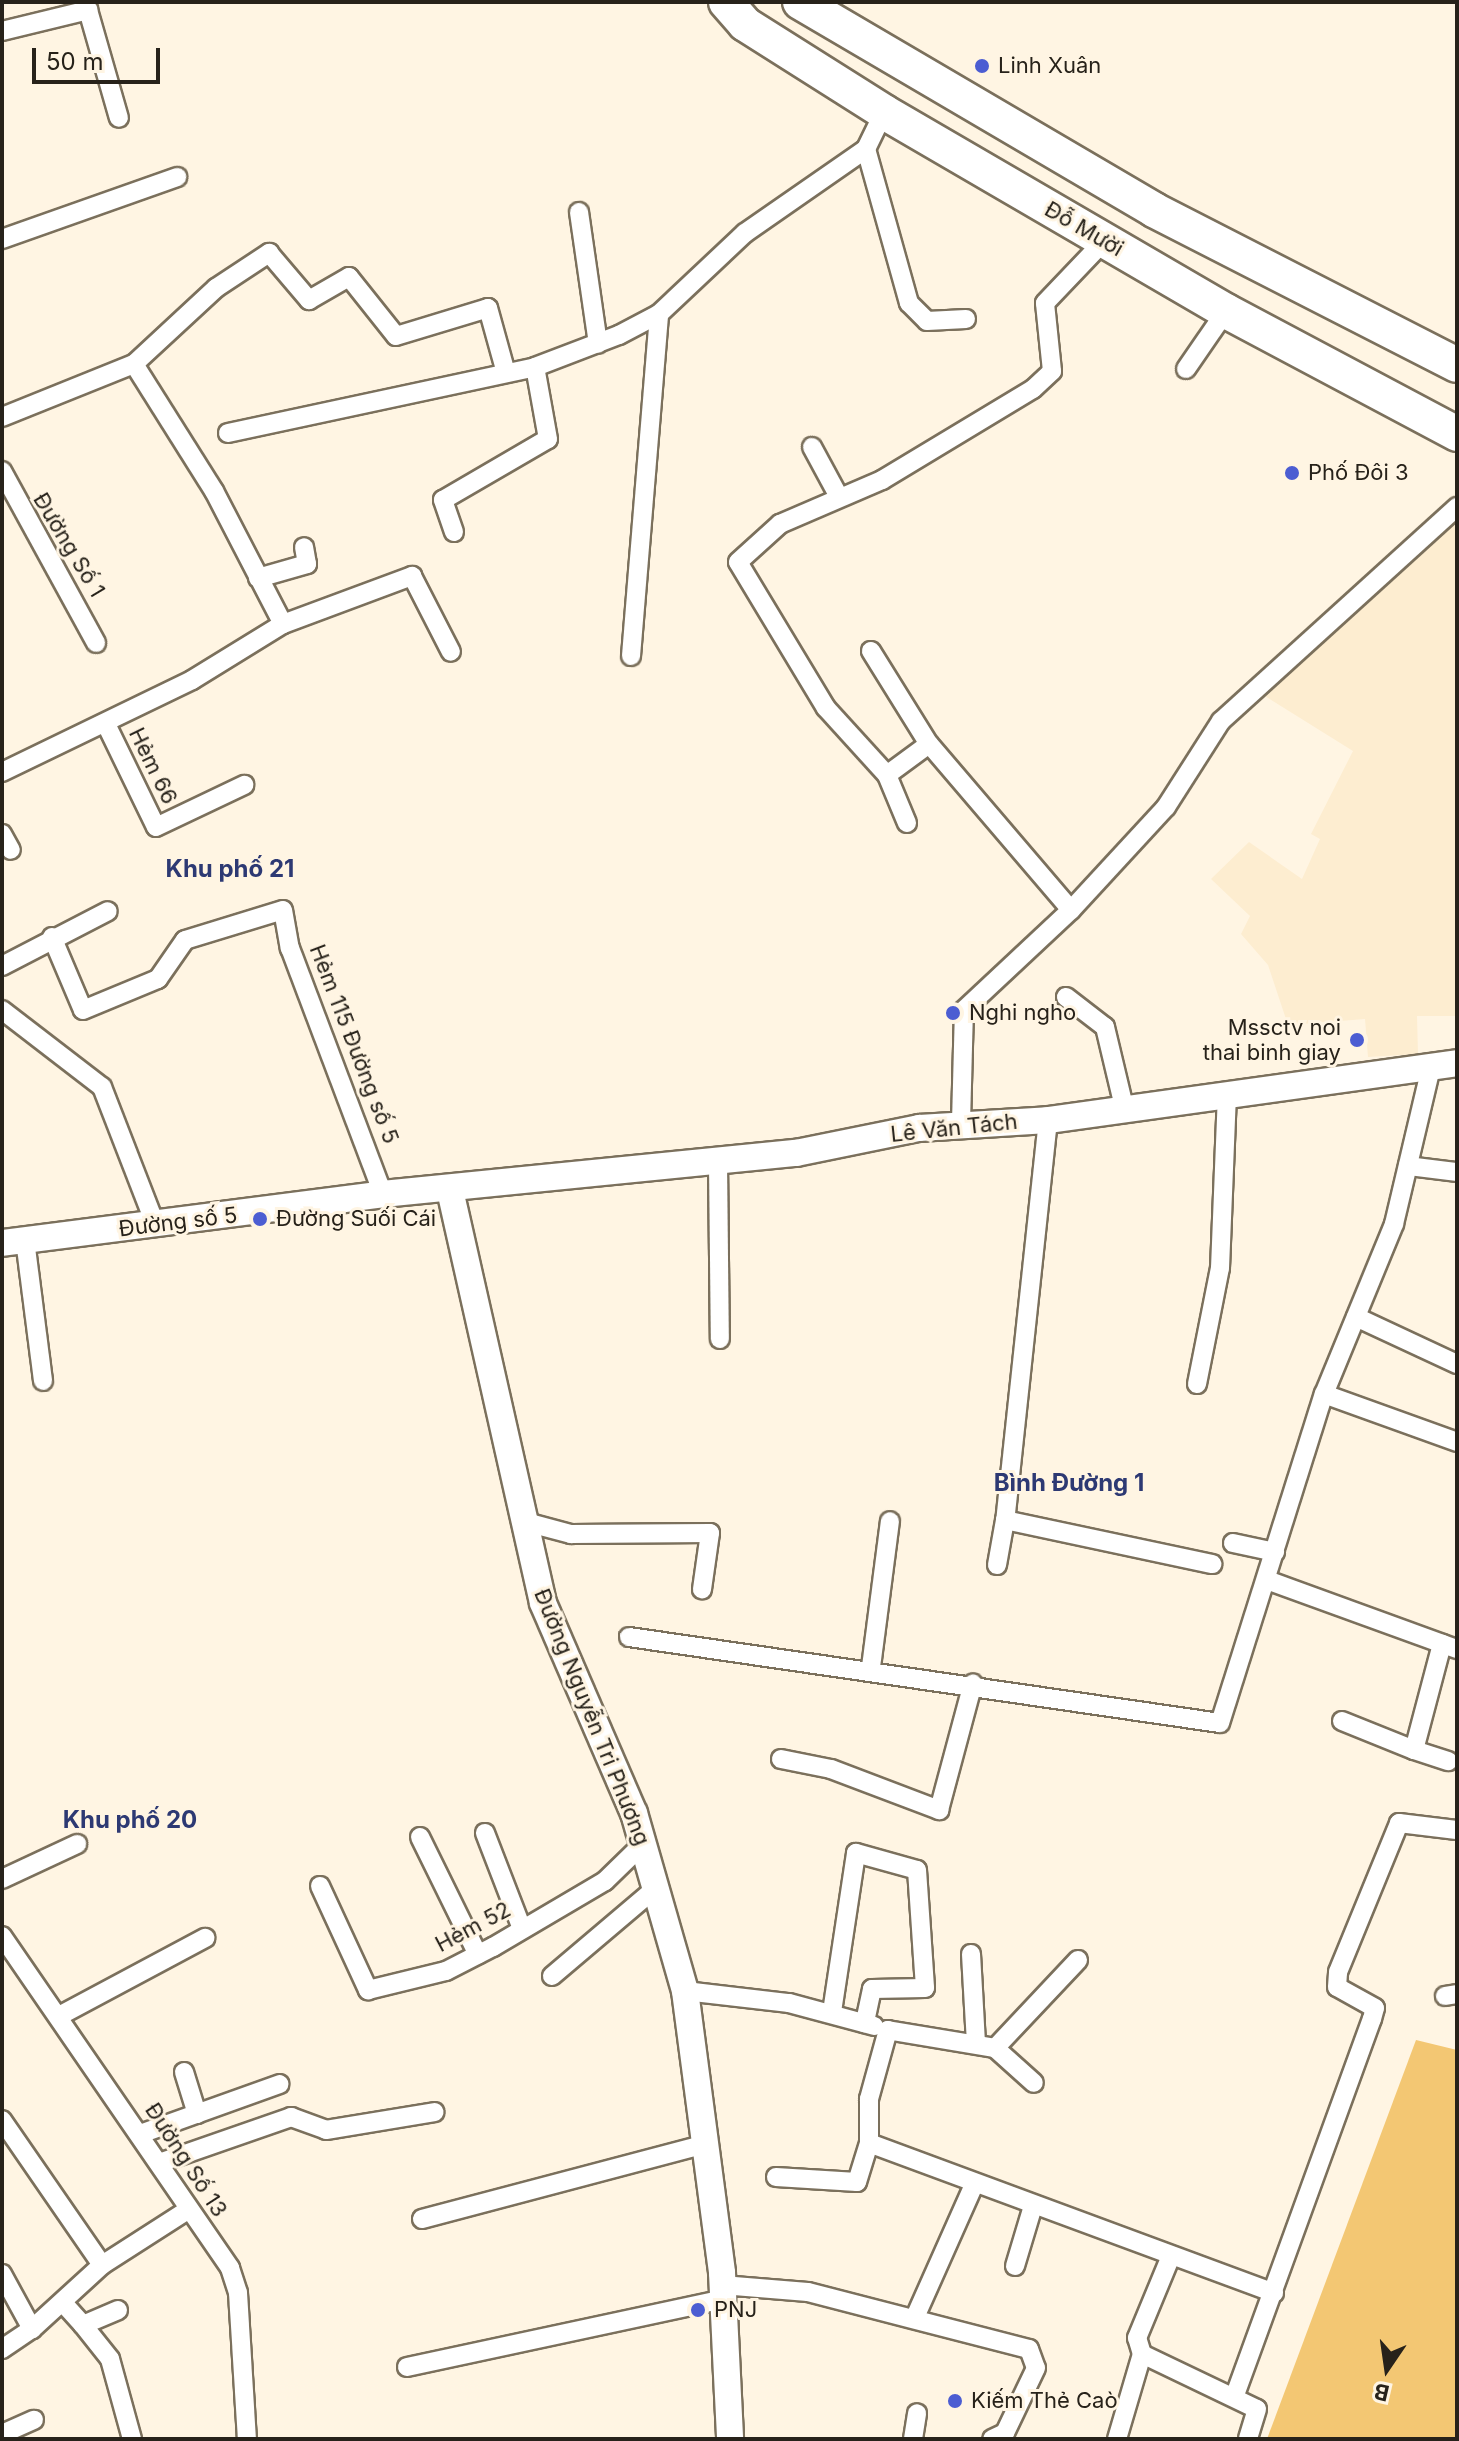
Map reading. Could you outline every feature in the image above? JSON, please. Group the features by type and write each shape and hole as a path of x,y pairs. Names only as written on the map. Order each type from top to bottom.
{"highway":[{"name":"Đỗ Mười","path":"728,2 745,24 884,112 1226,311 1457,434"},
{"name":"Đỗ Mười","path":"728,2 758,11 1457,413"},
{"path":"800,2 1154,210 1457,365"},
{"path":"836,2 1168,195 1457,344"}],"main road":[{"name":"Lê Văn Tách","path":"450,1190 718,1162 961,1123 1048,1120 1125,1111 1444,1065"},
{"name":"Đường số 5","path":"14,1242 156,1226 383,1194 450,1190"},
{"name":"Đường Nguyễn Tri Phương","path":"450,1190 522,1521 543,1603 643,1844 685,1991 723,2292 730,2439"}],"street":[{"path":"2,31 88,10 119,118"},
{"path":"228,433 535,367 598,344 659,314 745,233 866,149 884,112"},
{"path":"866,149 909,303 927,321 966,319"},
{"path":"2,239 177,177"},
{"path":"579,212 598,344"},
{"path":"907,823 887,775 826,708 738,562 780,524 838,495 882,480 1033,389 1052,371 1045,303 1104,241"},
{"path":"2,417 134,364 216,288 269,253 309,300 347,275 396,336 488,308 506,373"},
{"path":"1186,369 1226,311"},
{"path":"631,656 659,314"},
{"path":"134,364 283,624"},
{"path":"454,532 443,500 548,439 535,367"},
{"path":"812,447 838,495"},
{"name":"Đường Số 1","path":"2,471 96,643"},
{"path":"961,1123 964,1010 1071,910 1179,791 1221,721 1457,507"},
{"path":"258,578 307,564 304,547"},
{"path":"2,772 106,724 283,624 412,576 451,652"},
{"path":"871,651 929,744 1071,910"},
{"name":"Hẻm 66","path":"106,724 156,827 244,785"},
{"path":"887,775 929,744"},
{"name":"Hẻm 115 Đường số 5","path":"52,937 83,1010 158,979 185,940 283,910 290,948 383,1194"},
{"path":"2,966 52,937 108,911"},
{"path":"1066,997 1105,1027 1125,1111"},
{"path":"2,1010 102,1087 156,1226"},
{"path":"629,1637 871,1667 1220,1723 1324,1394 1394,1224 1408,1166 1444,1065"},
{"path":"1197,1384 1220,1268 1227,1094"},
{"path":"997,1565 1005,1520 1048,1120"},
{"path":"718,1162 720,1339"},
{"path":"1408,1166 1457,1172"},
{"path":"14,1242 43,1381"},
{"path":"1356,1317 1457,1364"},
{"path":"1324,1394 1457,1442"},
{"path":"1005,1520 1212,1564"},
{"path":"522,1521 571,1534 710,1533 702,1589"},
{"path":"871,1667 890,1521"},
{"path":"1233,1543 1275,1552"},
{"path":"1267,1580 1450,1647 1414,1750"},
{"path":"781,1759 831,1769 939,1810 973,1683"},
{"path":"1342,1721 1448,1761"},
{"path":"1235,2395 1375,2008 1342,1994 1338,1972 1399,1823 1457,1830"},
{"path":"485,1833 522,1929"},
{"path":"420,1837 478,1955"},
{"path":"2,1879 77,1844"},
{"name":"Hẻm 52","path":"320,1886 368,1990 478,1955 605,1881 643,1844"},
{"path":"832,2012 856,1853 917,1870 931,1988 872,1989 865,2023"},
{"path":"552,1976 657,1887"},
{"name":"Đường Số 13","path":"2,1936 143,2133 162,2162 186,2211 230,2268 238,2293 247,2439"},
{"path":"59,2016 205,1938"},
{"path":"971,1954 976,2043"},
{"path":"995,2048 1078,1960"},
{"path":"685,1991 832,2012 888,2030 995,2048 1034,2083"},
{"path":"776,2177 857,2182 869,2143 869,2099 888,2030"},
{"path":"184,2072 197,2114"},
{"path":"143,2133 280,2084"},
{"path":"162,2162 291,2117 326,2130 435,2112"},
{"path":"2,2120 102,2265"},
{"path":"869,2143 974,2185 1274,2293"},
{"path":"422,2219 705,2144"},
{"path":"916,2315 974,2185"},
{"path":"1015,2266 1033,2206"},
{"path":"2,2349 65,2305 102,2265 186,2211"},
{"path":"1117,2439 1142,2354 1137,2338 1171,2256"},
{"path":"2,2274 32,2329"},
{"path":"407,2367 723,2292 808,2292 916,2315 1035,2353 1036,2368 1005,2433 992,2439"},
{"path":"65,2305 110,2359 132,2439"},
{"path":"83,2325 118,2310"},
{"path":"1142,2354 1235,2395 1257,2409 1248,2439"},
{"path":"913,2439 917,2413"},
{"path":"2,2434 34,2420"}],"shaded area":[{"path":"1457,517 1457,1016 1417,1016 1418,1054 1368,1057 1365,1019 1288,1025 1268,965 1241,934 1250,916 1211,879 1249,842 1302,879 1320,839 1311,834 1353,751 1257,691"},
{"path":"1416,2040 1457,2050 1457,2439 1267,2439"}],"place":[{"name":"Linh Xuân","path":"982,66"},
{"name":"Phố Đôi 3","path":"1292,473"},
{"name":"Nghi ngho","path":"953,1013"},
{"name":"Mssctv noi thai binh giay","path":"1357,1040"},
{"name":"Đường Suối Cái","path":"260,1219"},
{"name":"PNJ","path":"698,2310"},
{"name":"Kiếm Thẻ Caò","path":"955,2401"}],"district":[{"name":"Khu phố 21","path":"230,869"},
{"name":"Bình Đường 1","path":"1069,1483"},
{"name":"Khu phố 20","path":"130,1820"}]}
